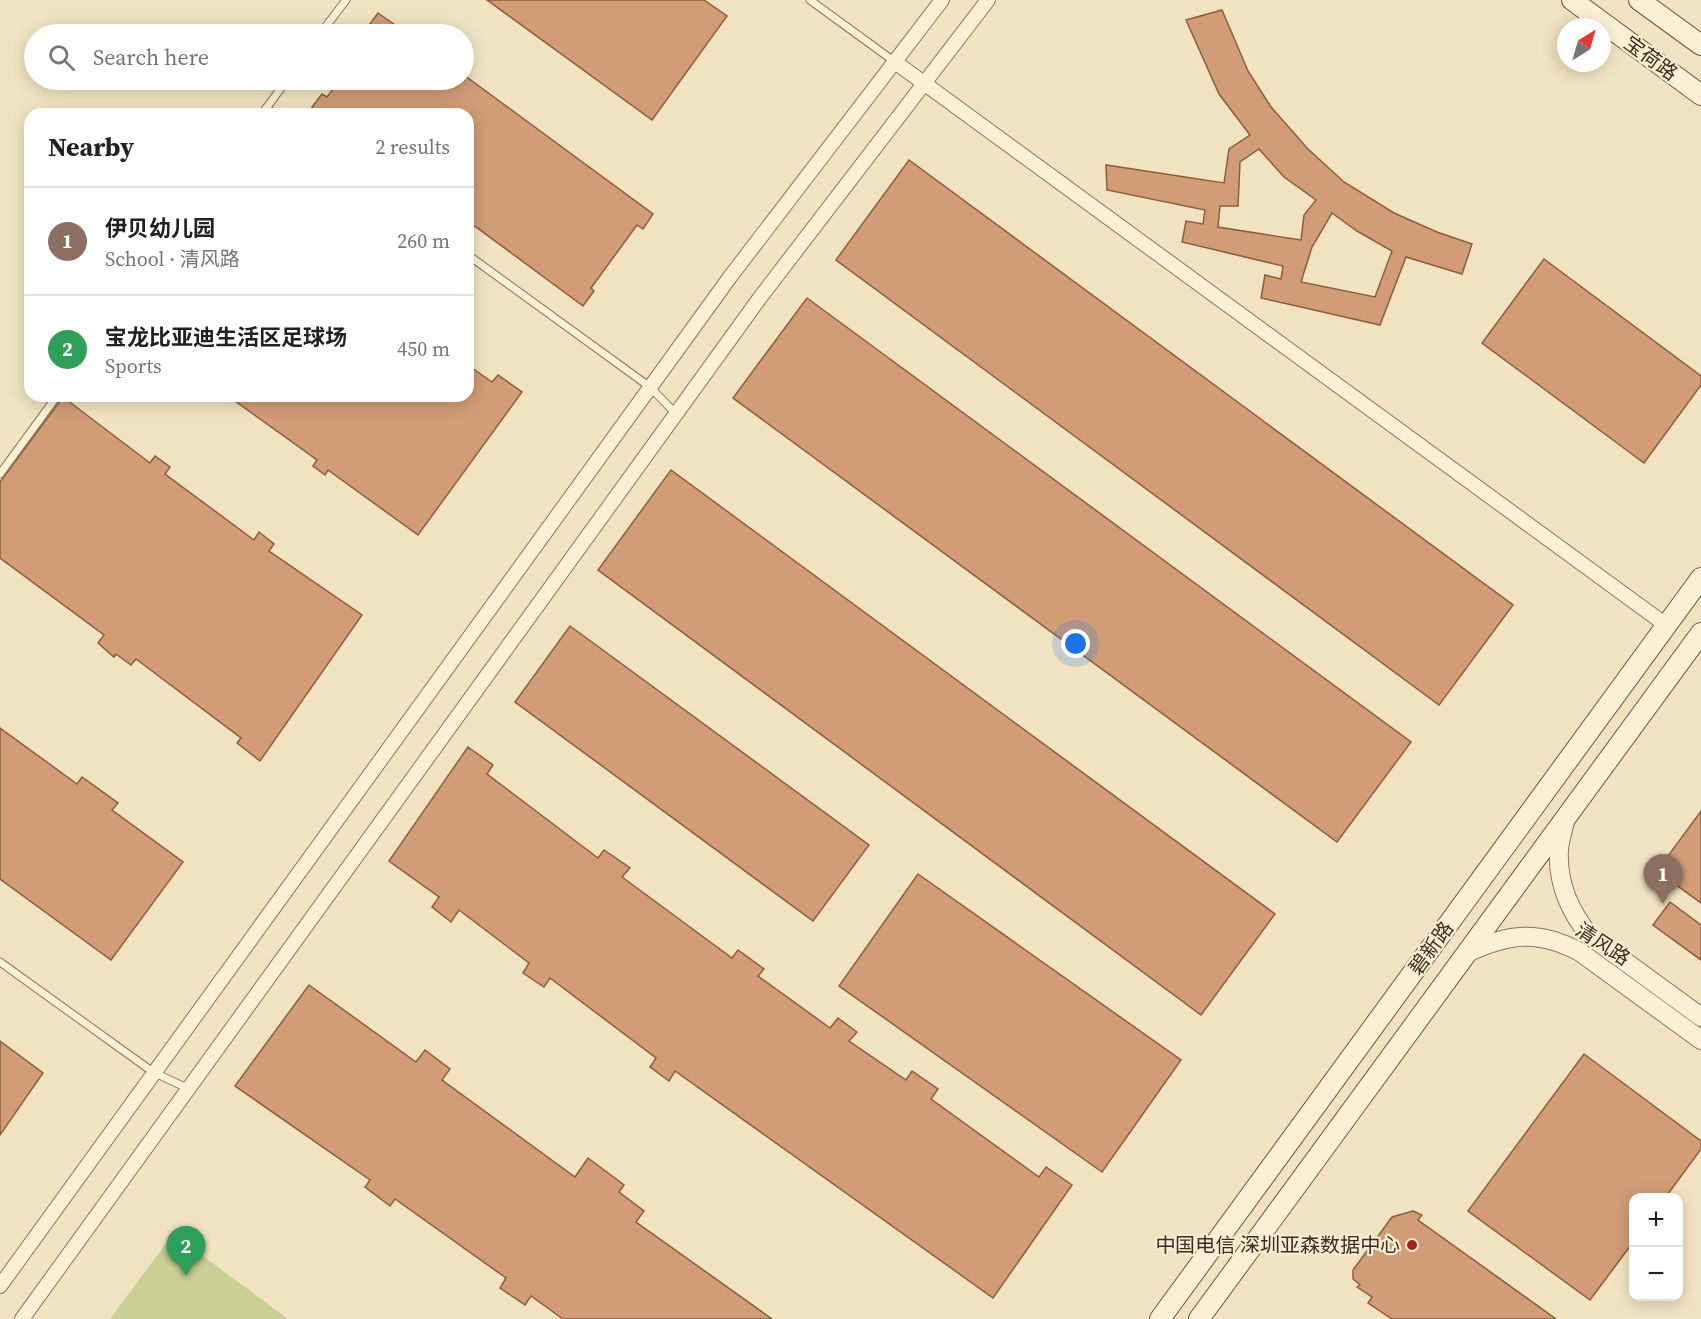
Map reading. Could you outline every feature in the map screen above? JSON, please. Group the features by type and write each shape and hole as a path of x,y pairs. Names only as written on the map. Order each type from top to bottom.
{"main road":[{"name":"宝荷路","path":"1572,0 1701,95"},
{"name":"宝荷路","path":"1639,0 1701,45"},
{"name":"碧新路","path":"1161,1319 1701,578"},
{"name":"碧新路","path":"1199,1319 1701,633"}],"street":[{"path":"0,1286 730,277 942,0"},
{"path":"22,1319 759,299 988,0"},
{"path":"895,62 1666,625"},
{"name":"清风路","path":"1566,816 1559,849 1561,876 1567,900 1577,921 1590,936 1701,1017"},
{"name":"清风路","path":"1467,953 1491,941 1513,937 1538,936 1561,942 1580,952 1701,1040"}],"lane":[{"path":"328,24 346,0"},
{"path":"810,0 895,62"},
{"path":"266,108 280,90"},
{"path":"474,259 650,387 676,414"},
{"path":"0,474 53,402"},
{"path":"0,962 153,1072 187,1088"}],"green space":[{"path":"173,1234 288,1319 110,1319"}],"building":[{"path":"487,0 704,0 727,16 652,120"},
{"path":"1222,10 1248,71 1271,107 1308,149 1344,182 1394,213 1472,244 1462,274 1406,257 1380,325 1261,298 1265,275 1281,279 1283,266 1182,242 1186,221 1203,224 1205,210 1107,190 1106,165 1224,183 1229,149 1250,135 1219,94 1186,20","holes":["1259,149 1284,177 1316,200 1304,215 1301,240 1218,227 1220,206 1238,206 1240,162","1332,213 1357,231 1392,251 1375,297 1301,282 1312,247"]},
{"path":"378,13 394,24 370,24"},
{"path":"474,82 653,214 643,229 637,225 591,288 594,291 583,306 474,225 474,108 312,107 322,94 327,97 332,90 474,90"},
{"path":"909,160 1513,605 1439,705 836,260"},
{"path":"1544,259 1701,376 1701,385 1644,463 1482,343"},
{"path":"807,298 1411,742 1337,842 733,398"},
{"path":"474,369 492,382 498,375 522,392 418,535 328,470 325,475 313,466 317,460 236,402 474,402"},
{"path":"59,402 70,402 150,463 155,456 170,467 165,474 254,540 259,532 274,544 269,551 362,615 260,761 237,743 241,738 136,659 131,665 116,654 114,657 98,643 104,635 0,558 0,482"},
{"path":"671,470 1275,914 1201,1015 598,570"},
{"path":"570,626 869,845 813,921 515,702"},
{"path":"0,728 77,784 82,777 118,803 112,810 183,862 111,960 0,879"},
{"path":"468,747 493,765 487,774 598,858 604,850 630,868 622,877 732,958 738,950 764,969 758,976 830,1028 838,1018 857,1032 849,1041 906,1080 912,1071 938,1089 931,1099 1039,1177 1046,1167 1072,1185 993,1298 675,1071 669,1081 650,1067 656,1058 550,978 544,987 523,973 529,963 459,910 451,922 432,907 439,897 389,861"},
{"path":"1701,811 1701,903 1657,871"},
{"path":"918,874 1181,1060 1102,1172 839,986"},
{"path":"1670,902 1701,925 1701,960 1653,925"},
{"path":"309,985 416,1062 425,1050 450,1069 442,1080 575,1177 588,1158 624,1185 619,1192 644,1211 636,1222 772,1319 563,1319 531,1296 525,1305 500,1288 506,1278 395,1199 390,1206 365,1187 370,1180 235,1086"},
{"path":"0,1041 43,1073 0,1135"},
{"path":"1584,1054 1701,1141 1701,1149 1669,1193 1629,1193 1629,1248 1590,1300 1468,1211"},
{"name":"中国电信 深圳亚森数据中心","path":"1413,1211 1422,1215 1418,1220 1556,1319 1392,1319 1368,1303 1372,1297 1357,1287 1360,1285 1353,1279 1353,1270 1392,1217"}],"place":[{"name":"伊贝幼儿园","path":"1663,904"},
{"name":"中国电信 深圳亚森数据中心","path":"1412,1245"},
{"name":"宝龙比亚迪生活区足球场","path":"186,1276"}]}
